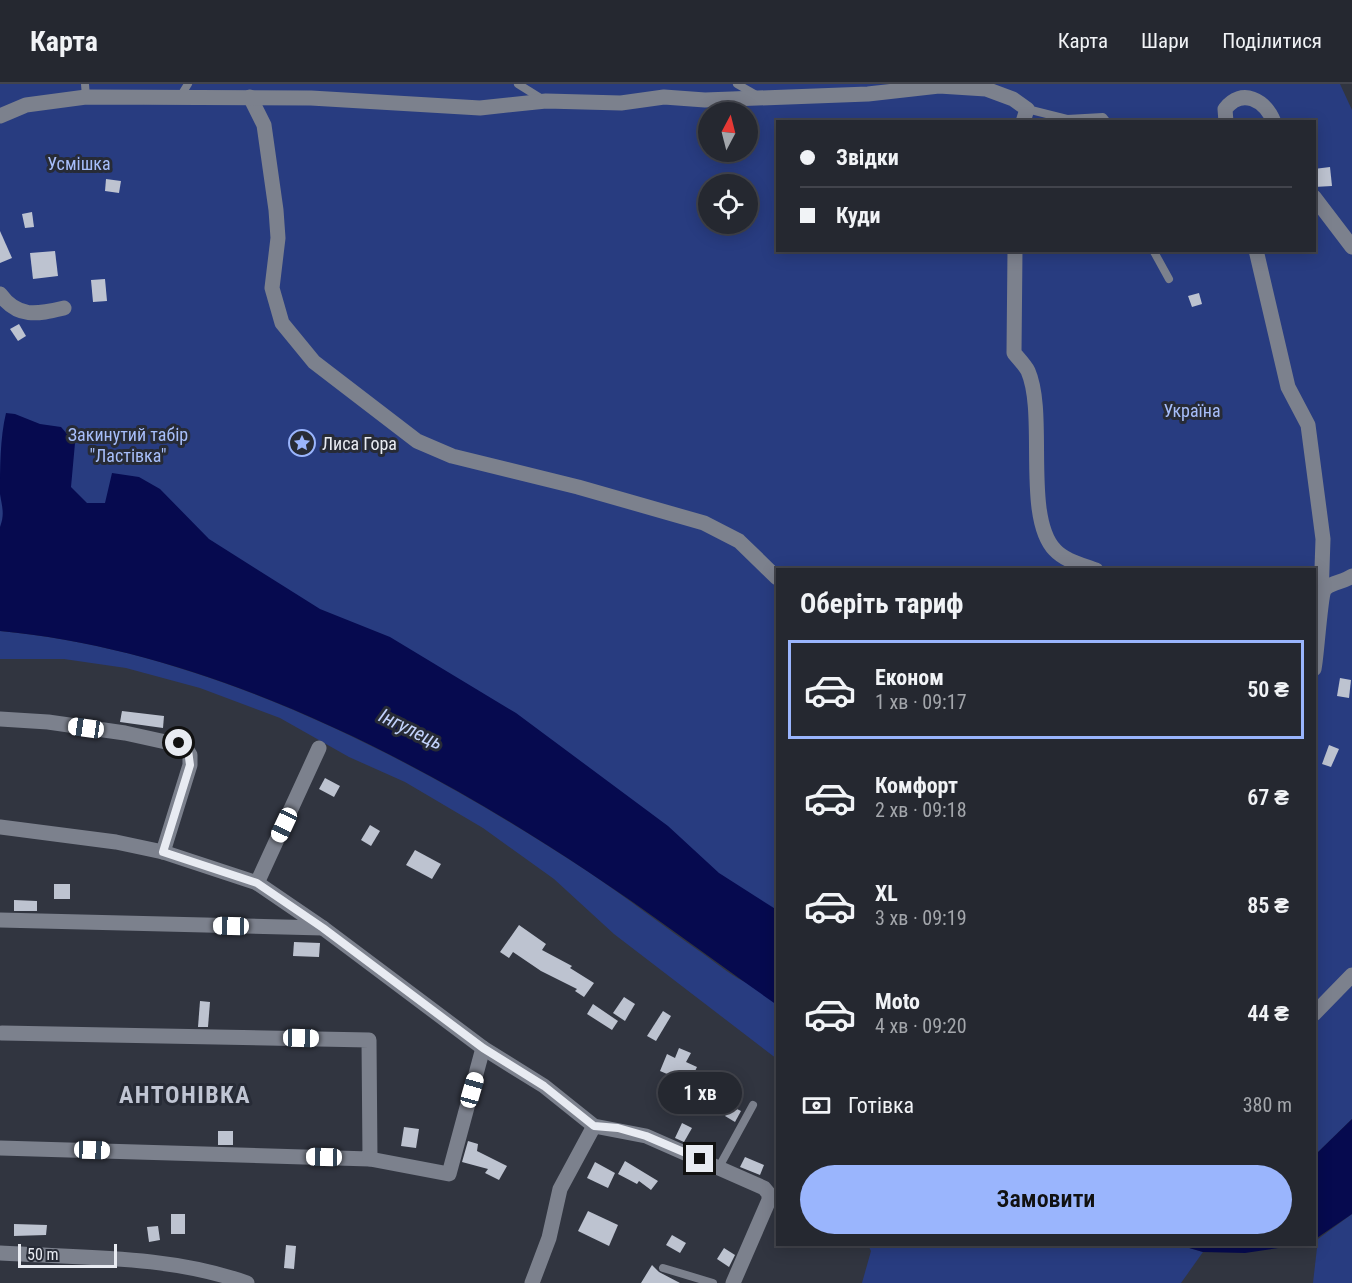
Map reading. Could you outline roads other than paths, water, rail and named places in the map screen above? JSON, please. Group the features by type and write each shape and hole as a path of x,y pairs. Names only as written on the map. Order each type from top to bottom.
{"street":[{"path":"0,116 26,105 85,91 184,90 250,97 480,108 546,102 621,103 664,98 705,100 868,94 937,85 986,89 1013,99 1025,115"},
{"path":"250,97 264,125 276,210 278,238 272,288 282,323 314,362 417,441 452,456 578,487 704,523 740,541 776,577"},
{"path":"1226,120 1225,109 1232,100 1242,97 1256,99 1269,108 1273,120"},
{"path":"1316,200 1352,247"},
{"path":"1016,252 1014,353 1028,370 1033,393 1041,525 1054,550 1067,559 1091,568"},
{"path":"1256,252 1288,387 1308,425 1323,539 1317,598 1319,644 1316,659"},
{"path":"0,294 18,312 27,314 64,308"},
{"path":"1317,598 1326,588 1352,576"},
{"path":"0,720 48,722 124,733 184,746 190,755 190,765 163,852"},
{"path":"257,883 319,748"},
{"path":"0,827 116,842 163,852 257,883 323,928 483,1048 544,1086 594,1126 618,1128 646,1136 764,1188 769,1194 769,1200 733,1283"},
{"path":"0,920 323,928"},
{"path":"1316,1012 1352,975"},
{"path":"2,1033 369,1040 370,1159"},
{"path":"0,1148 370,1159 449,1174 483,1048"},
{"path":"532,1283 549,1238 560,1189 594,1126"},
{"path":"0,1253 172,1263 223,1274 247,1283"}],"lane":[{"path":"518,84 546,102"},
{"path":"737,84 759,97"},
{"path":"1025,115 1067,119 1103,117 1105,120"},
{"path":"1154,252 1168,279"},
{"path":"719,1167 753,1105"},
{"path":"663,1268 713,1283"}],"water":[{"name":"Інгулець","path":"6,413 15,414 40,424 61,427 75,443 71,487 87,503 105,503 112,473 139,477 160,489 209,539 320,609 390,637 516,713 668,826 719,873 776,909 776,1004 587,871 453,788 381,750 232,685 155,661 78,642 0,631 0,527 3,514 0,464"},
{"path":"1352,1119 1352,1214 1316,1239 1316,1154"},
{"path":"1182,1246 1291,1246 1245,1253 1203,1252"}],"place":[{"name":"Лиса Гора","path":"302,443"}],"district":[{"name":"АНТОНІВКА","path":"185,1095"}],"park label":[{"name":"Усмішка","path":"79,163"},
{"name":"Україна","path":"1192,410"},
{"name":"Закинутий табір \"Ластівка\"","path":"128,444"}]}
